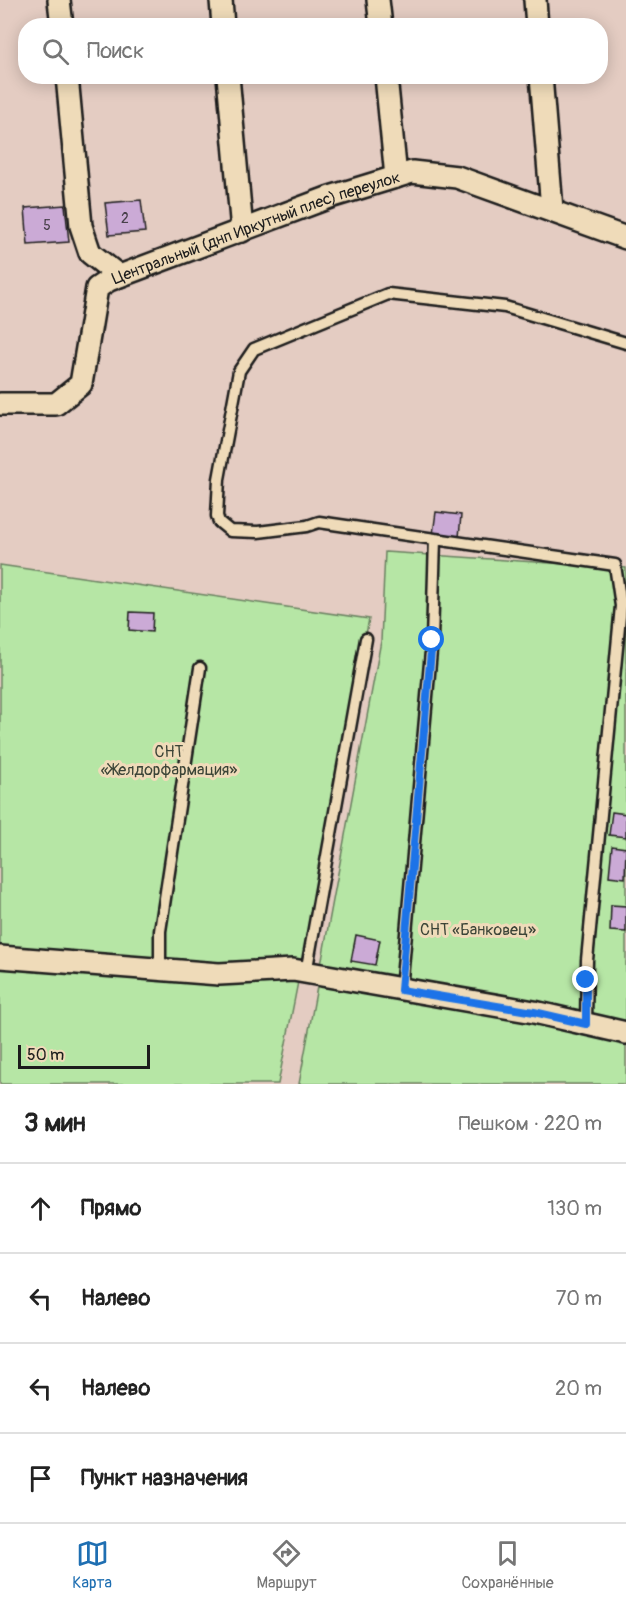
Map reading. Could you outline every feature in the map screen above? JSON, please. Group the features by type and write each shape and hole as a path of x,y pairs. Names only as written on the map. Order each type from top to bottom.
{"street":[{"path":"59,0 61,18"},
{"path":"221,0 222,18"},
{"path":"378,0 380,18"},
{"path":"535,0 536,18"},
{"path":"68,84 81,226 90,253 119,276"},
{"path":"229,84 242,231"},
{"path":"387,84 396,177"},
{"path":"542,84 552,209"},
{"name":"Центральный (днп Иркутный плес) переулок","path":"0,404 56,404 81,384 97,288 119,276 330,197 412,172 457,177 552,209 626,238"},
{"path":"0,957 219,974 293,970 534,1012 626,1033"}],"lane":[{"path":"586,1024 587,960 621,606 621,566 319,522 307,526 258,532 230,531 223,527 217,516 221,467 236,398 239,371 255,349 388,294 505,306 626,343"},
{"path":"401,990 432,640 435,539"},
{"path":"306,973 366,639"},
{"path":"160,969 159,931 200,668"}],"green space":[{"name":"СНТ «Банковец»","path":"385,552 626,568 626,1084 299,1084 381,641"},
{"name":"СНТ «Желдорфармация»","path":"0,565 369,619 278,1084 0,1084"}],"building":[{"path":"141,200 145,232 109,235 105,203"},
{"path":"65,205 69,242 28,245 25,208"},
{"path":"436,512 461,515 459,537 433,534"},
{"path":"130,612 153,613 152,632 129,630"},
{"path":"612,812 626,814 626,837 609,835"},
{"path":"612,846 626,848 625,878 609,876"},
{"path":"611,905 626,906 626,932 610,931"},
{"path":"356,935 380,940 375,965 351,961"}],"route":[{"path":"432,640 401,990 534,1012 586,1024 586,980"}]}
